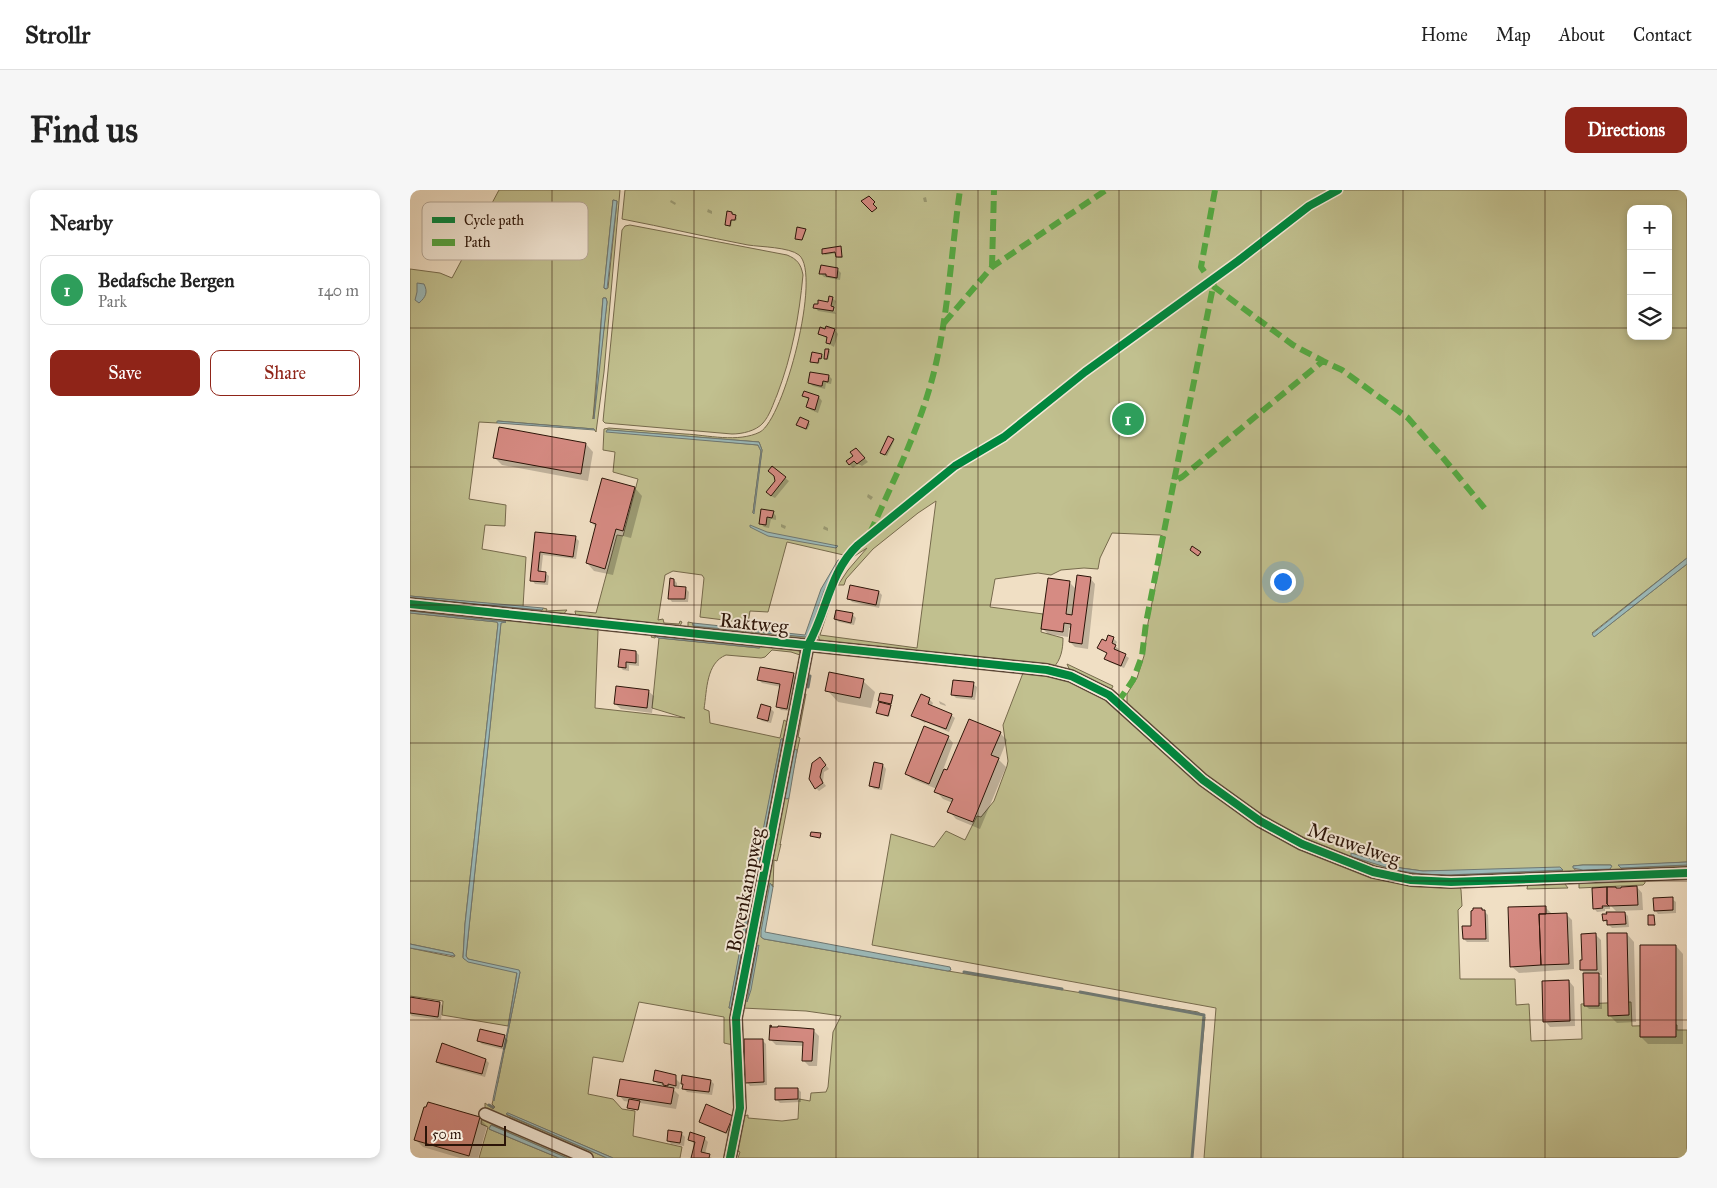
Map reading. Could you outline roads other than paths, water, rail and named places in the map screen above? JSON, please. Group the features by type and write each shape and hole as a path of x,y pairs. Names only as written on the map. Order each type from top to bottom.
{"street":[{"name":"Raktweg","path":"410,604 1047,670 1071,676 1097,688 1118,702"},
{"name":"Bovenkampweg","path":"730,1158 740,1108 736,1018 808,645"},
{"name":"Meuwelweg","path":"1118,702 1203,780 1260,821 1302,844 1373,872 1411,880 1451,882 1687,873"},
{"path":"485,1114 587,1158"}],"water":[{"path":"613,200 617,201 607,289 604,288"},
{"path":"417,283 424,284 426,290 425,296 419,303 415,300"},
{"path":"603,298 606,298 607,302 594,419"},
{"path":"497,421 594,429 595,430 497,423"},
{"path":"607,430 759,442 762,450 754,514 761,451 758,445 606,432"},
{"path":"750,525 767,532 838,546 836,548 768,536 750,527"},
{"path":"1687,558 1687,564 1594,637 1592,634"},
{"path":"838,560 839,563 824,591 810,632 806,637 693,626 693,623 805,635 821,589"},
{"path":"410,596 543,608 543,609 410,598"},
{"path":"410,611 506,622 501,623 466,956 468,959 519,970 520,972 494,1101 517,973 468,962 463,958 465,924 498,624 497,622 410,613"},
{"path":"654,636 759,646 760,648 659,638"},
{"path":"781,739 783,739 757,876 754,876"},
{"path":"796,749 789,798 786,799 794,750"},
{"path":"1351,853 1401,868 1423,871 1560,867 1563,870 1447,875 1421,874 1395,870 1353,857"},
{"path":"1687,862 1687,865 1621,868 1618,865"},
{"path":"1573,866 1612,866 1610,869 1583,870 1573,868"},
{"path":"770,883 773,887 765,932 950,967 951,970 764,939 761,937 761,931"},
{"path":"752,885 754,886 731,1008 729,1008"},
{"path":"410,944 453,953 455,956 410,948"},
{"path":"759,945 751,990 747,1002 757,946"},
{"path":"508,1113 613,1158 607,1158"},
{"path":"491,1125 567,1158 559,1158 489,1129"}],"waterway":[{"path":"808,687 810,676"},
{"path":"964,972 1062,989"},
{"path":"1080,992 1204,1015 1192,1158"},
{"path":"489,1105 493,1107"}],"place":[{"name":"Bedafsche Bergen","path":"1128,419"}]}
